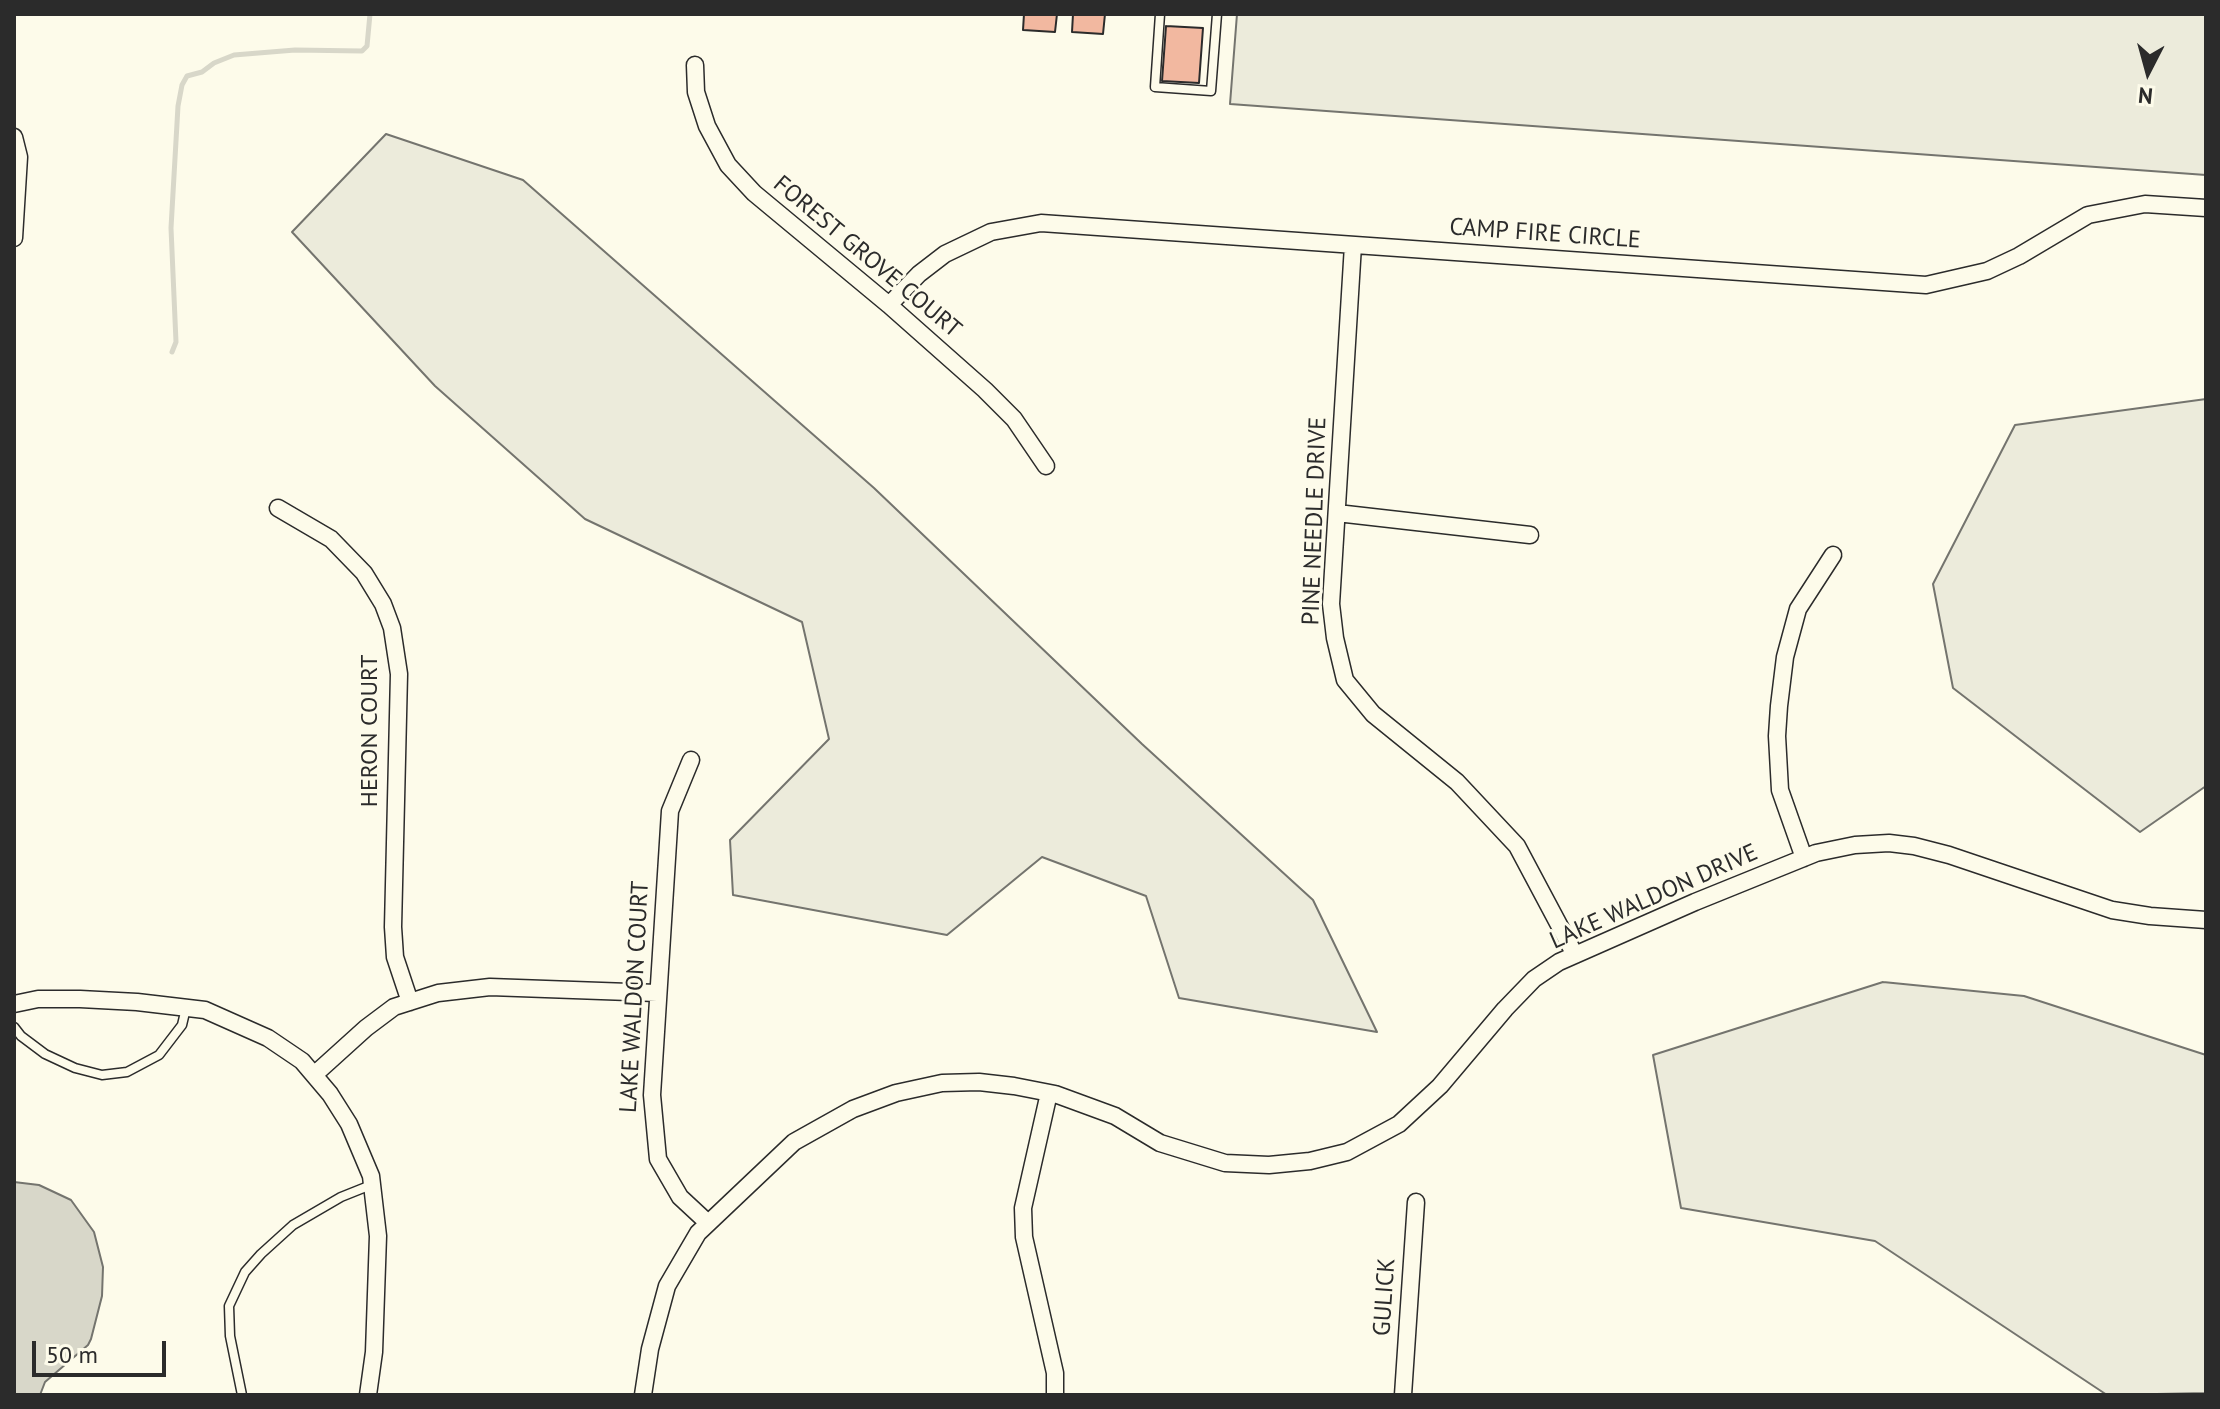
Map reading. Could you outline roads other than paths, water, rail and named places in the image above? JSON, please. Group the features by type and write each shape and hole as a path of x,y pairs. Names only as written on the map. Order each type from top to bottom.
{"street":[{"name":"FOREST GROVE COURT","path":"695,65 696,92 707,126 728,165 754,193 889,305 1014,419 1046,466"},
{"path":"14,137 19,157 14,238"},
{"name":"CAMP FIRE CIRCLE","path":"889,305 919,274 945,254 991,232 1041,223 1926,285 1987,271 2088,215 2145,204 2206,208"},
{"name":"PINE NEEDLE DRIVE","path":"1353,245 1331,604 1345,680 1373,714 1457,782 1517,846 1575,955"},
{"name":"HERON COURT","path":"278,508 331,539 364,573 383,604 392,628 399,674 393,927 395,957 410,1002"},
{"path":"1337,513 1530,535"},
{"path":"1804,858 1780,790 1779,706 1785,657 1798,609 1833,555"},
{"name":"LAKE WALDON COURT","path":"691,760 670,811 652,1095 658,1159 680,1197 708,1223"},
{"name":"LAKE WALDON DRIVE","path":"643,1395 650,1349 667,1286 698,1233 794,1142 853,1109 896,1093 942,1083 979,1082 1049,1093 1115,1116 1160,1143 1225,1163 1269,1165 1310,1161 1347,1152 1399,1124 1440,1086 1534,979 1559,962 1804,858 1855,845 1889,843 1914,846 2112,910 2206,920"},
{"path":"314,1075 394,1007 438,993 490,987 657,993"},
{"path":"14,1004 38,999 80,999 205,1010 268,1038 302,1061 349,1124 371,1176 378,1236 374,1352 368,1395"},
{"path":"1049,1093 1023,1208 1024,1237 1055,1373 1055,1395"},
{"name":"GULICK","path":"1403,1395 1416,1202"}],"lane":[{"path":"1160,14 1155,87 1211,91 1217,14"},
{"path":"14,1027 45,1054 75,1068 102,1075 127,1072 159,1055 182,1025 186,1008"},
{"path":"242,1395 230,1336 229,1306 245,1272 293,1225 341,1197 372,1185"}],"waterway":[{"path":"172,352 176,342 171,228 178,106 187,76 202,72 234,55 295,50 362,51 367,46 370,14"}]}
